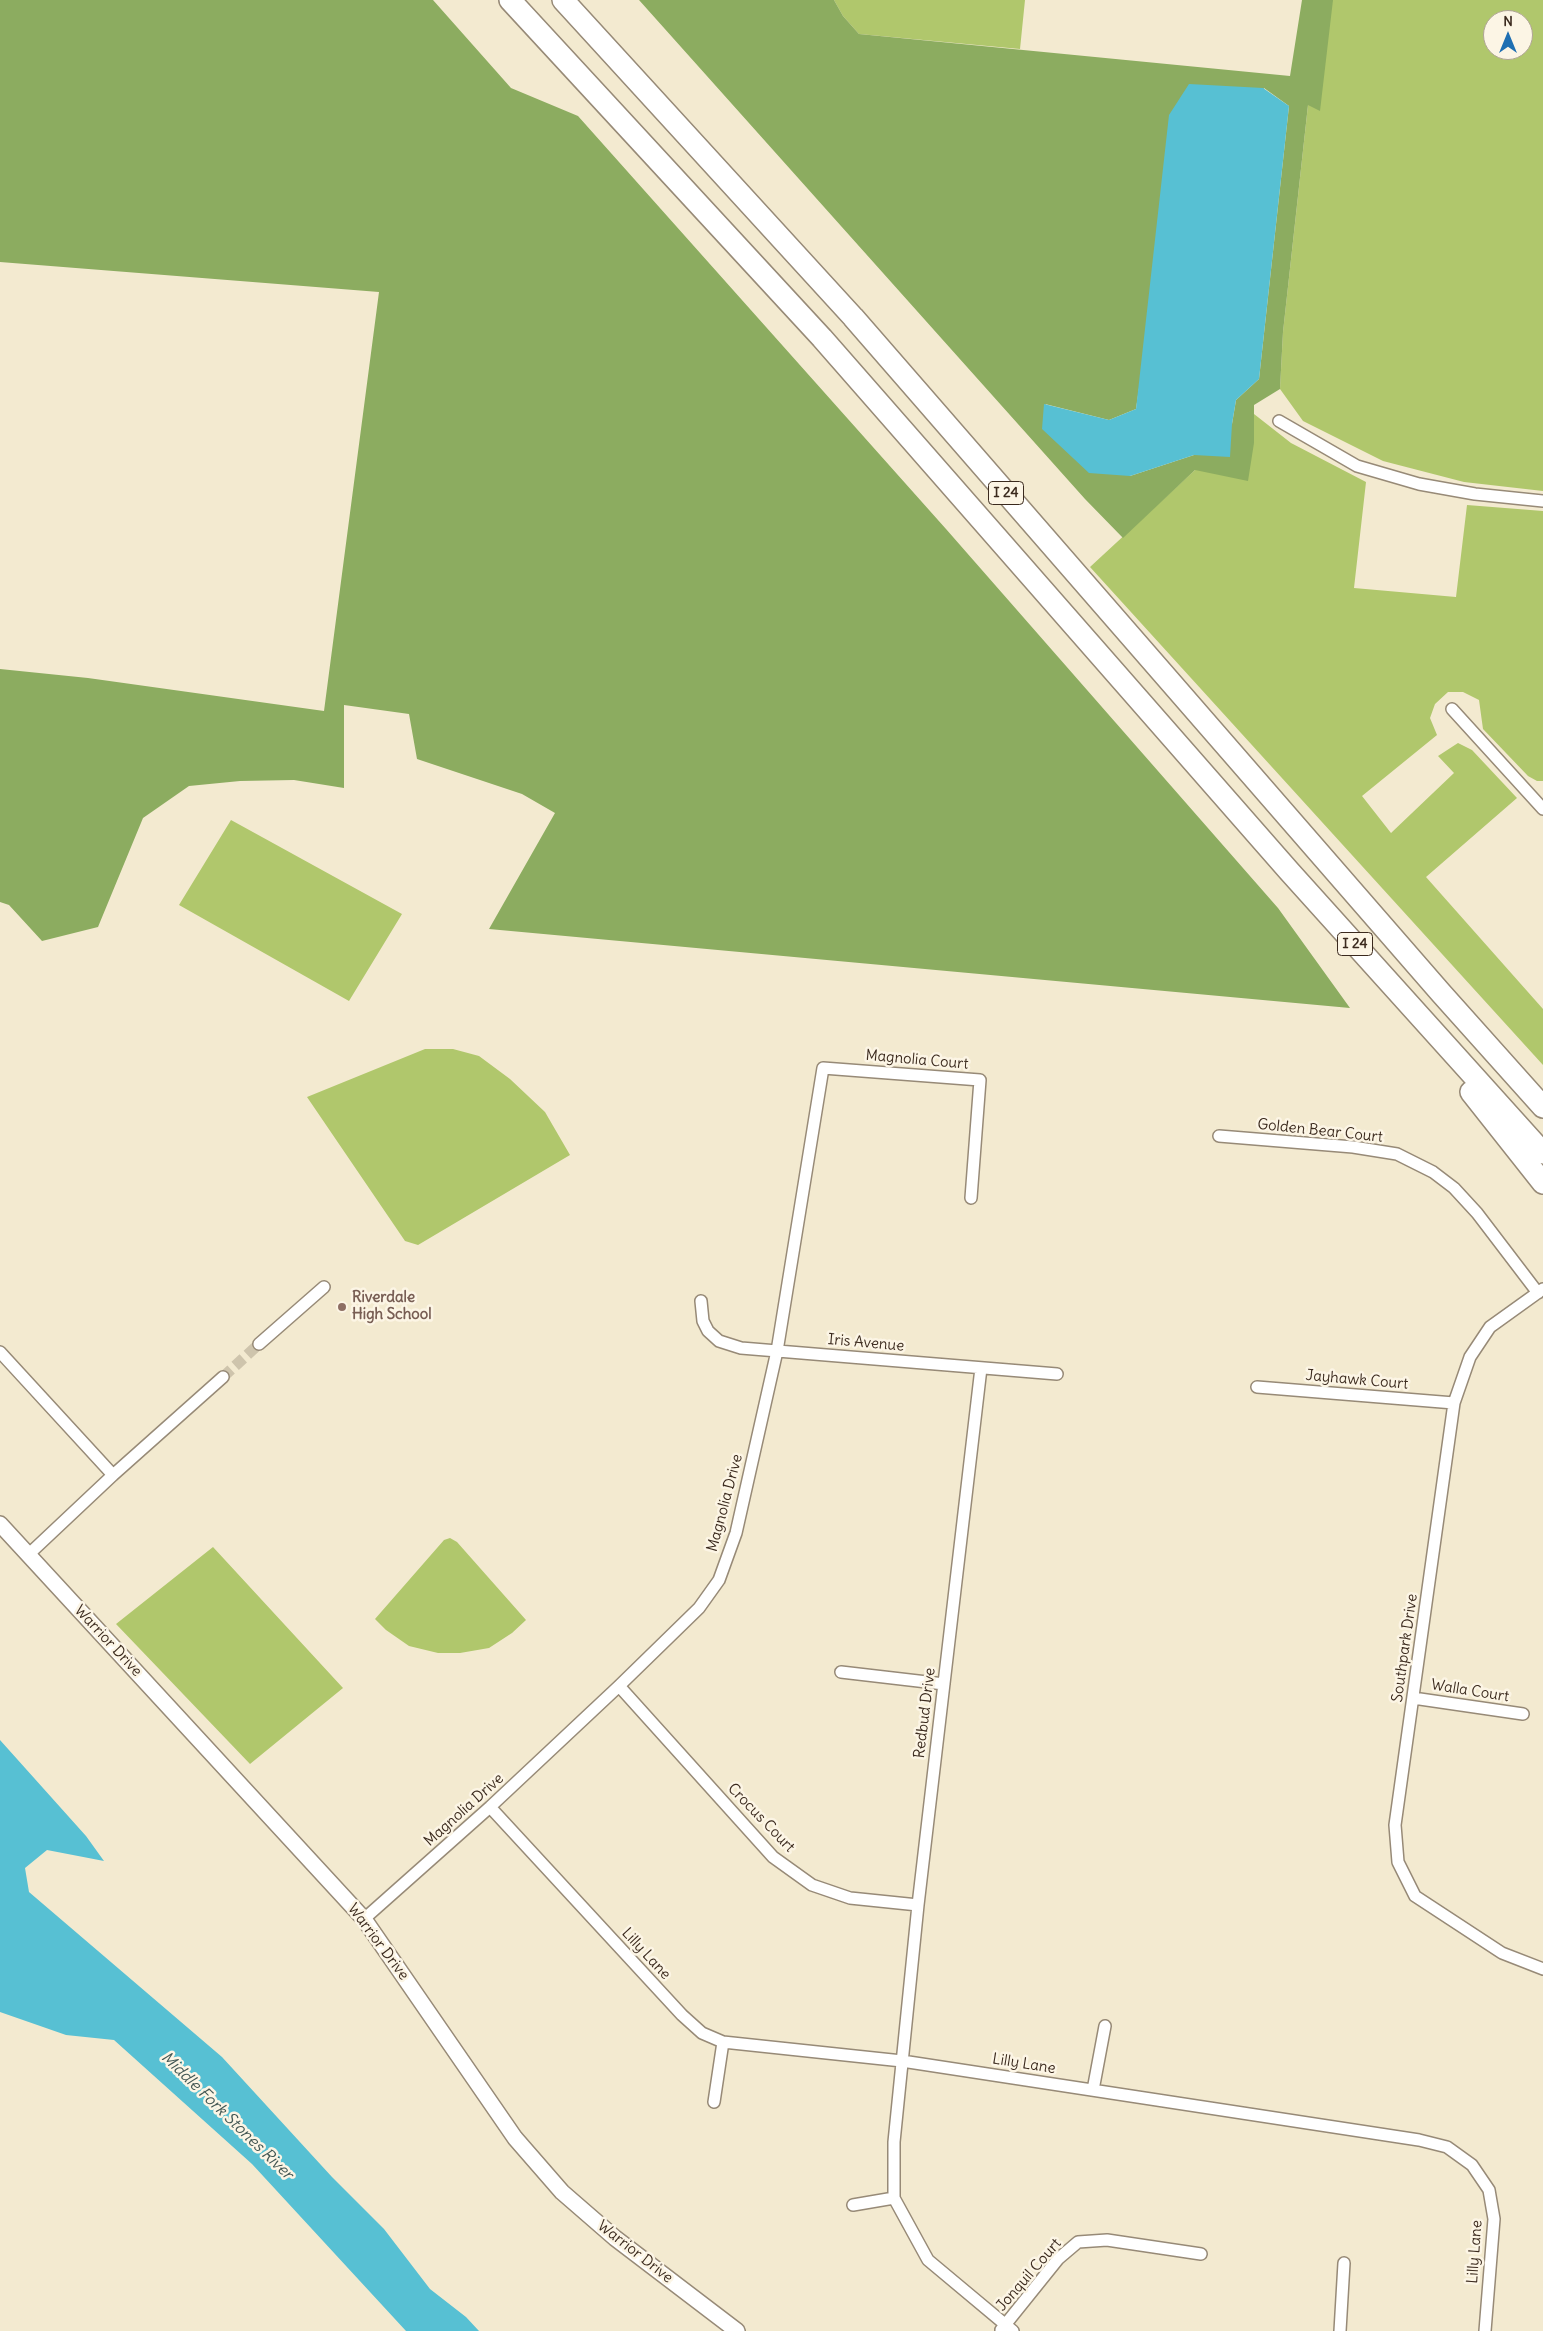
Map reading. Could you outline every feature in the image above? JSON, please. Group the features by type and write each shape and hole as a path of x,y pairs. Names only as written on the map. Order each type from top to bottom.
{"highway":[{"name":"I 24","path":"510,0 822,338 1296,878 1543,1153"},
{"name":"I 24","path":"563,0 853,317 1543,1107"},
{"path":"1441,992 1543,1096"},
{"path":"1421,1017 1475,1098 1543,1182"}],"street":[{"path":"1279,420 1356,466 1419,484 1474,494 1543,501"},
{"path":"1452,709 1542,807"},
{"name":"Magnolia Court","path":"823,1068 980,1080 970,1198"},
{"name":"Magnolia Drive","path":"364,1919 490,1807 619,1686 699,1608 719,1580 736,1533 777,1350 823,1068"},
{"name":"Golden Bear Court","path":"1219,1136 1353,1148 1397,1154 1426,1168 1454,1188 1541,1291"},
{"path":"259,1344 324,1287"},
{"name":"Southpark Drive","path":"1541,1291 1490,1327 1470,1358 1454,1403 1394,1825 1398,1862 1415,1896 1502,1953 1543,1970"},
{"name":"Iris Avenue","path":"701,1301 703,1321 708,1331 719,1340 740,1348 1057,1374"},
{"path":"0,1352 113,1475"},
{"name":"Redbud Drive","path":"894,2198 894,2142 918,1905 980,1368"},
{"path":"28,1556 113,1475 223,1377"},
{"name":"Jayhawk Court","path":"1257,1387 1454,1403"},
{"name":"Warrior Drive","path":"0,1524 364,1919 515,2138 562,2192 615,2238 737,2331"},
{"path":"841,1672 944,1684"},
{"name":"Crocus Court","path":"619,1686 773,1857 781,1863 812,1885 850,1898 918,1905"},
{"name":"Walla Court","path":"1413,1698 1523,1714"},
{"name":"Lilly Lane","path":"490,1807 682,2015 702,2033 722,2042 902,2061 1419,2140 1447,2147 1472,2165 1489,2190 1494,2218 1484,2331"},
{"path":"1094,2090 1105,2026"},
{"path":"714,2102 722,2042"},
{"path":"853,2205 894,2198 928,2260 1006,2329"},
{"name":"Jonquil Court","path":"1006,2329 1058,2259 1078,2242 1107,2240 1201,2254"},
{"path":"1340,2331 1344,2263"}],"green space":[{"path":"0,0 433,0 511,88 578,116 946,529 1278,908 1350,1008 489,929 555,813 522,794 417,759 409,714 344,705 344,788 294,780 240,781 189,786 143,818 98,927 42,941 9,905 0,902 0,669 88,678 324,711 379,292 0,262"},
{"path":"639,0 834,0 843,16 859,34 1290,76 1302,0 1333,0 1320,111 1308,105 1283,332 1280,389 1254,405 1254,443 1248,481 1195,470 1123,538 1085,499","holes":["1264,88 1289,106 1259,379 1236,400 1232,424 1194,455 1130,476 1045,404 1109,420 1136,409 1140,381"]},
{"path":"834,0 1025,0 1020,49 859,34 843,16"},
{"path":"1325,0 1543,0 1543,491 1464,482 1383,461 1303,421 1280,389 1283,332 1311,78"},
{"path":"1254,414 1291,443 1366,482 1354,588 1456,597 1467,505 1543,511 1543,781 1537,781 1528,776 1483,729 1479,700 1463,692 1448,692 1435,704 1430,718 1437,735 1362,796 1391,833 1454,773 1438,756 1458,743 1472,750 1517,798 1426,877 1543,1009 1543,1065 1090,567 1195,470 1254,443"},
{"path":"231,820 402,914 349,1001 179,905"},
{"path":"425,1049 453,1049 479,1056 510,1079 545,1112 570,1155 418,1245 405,1241 307,1097"},
{"path":"450,1538 457,1542 526,1620 512,1633 489,1648 460,1653 438,1653 409,1646 386,1630 375,1619 444,1540"},
{"path":"213,1547 343,1688 250,1764 116,1624"}],"water":[{"path":"1189,84 1263,88 1289,106 1259,379 1236,400 1230,457 1194,455 1130,476 1089,473 1042,429 1044,404 1109,420 1136,409 1169,115"},
{"name":"Middle Fork Stones River","path":"0,1740 86,1836 104,1861 47,1850 25,1868 29,1892 222,2057 332,2177 384,2229 430,2289 466,2317 479,2331 406,2331 252,2164 114,2040 66,2035 0,2012"}],"tunnel":[{"path":"223,1377 259,1344"}],"place":[{"name":"Riverdale High School","path":"342,1307"}]}
